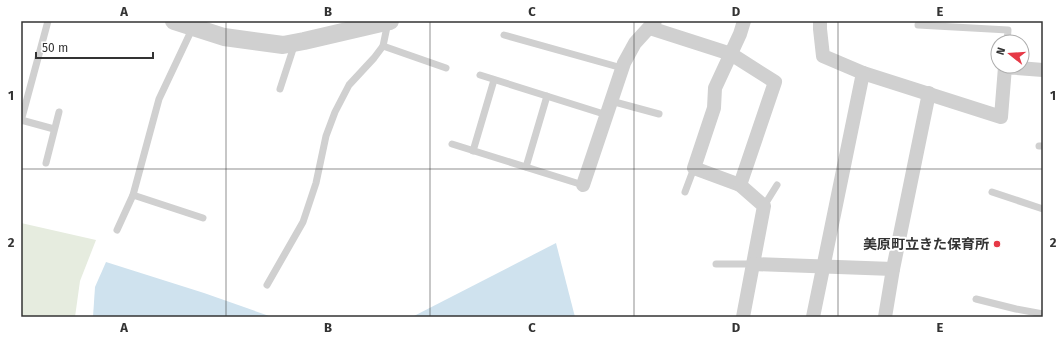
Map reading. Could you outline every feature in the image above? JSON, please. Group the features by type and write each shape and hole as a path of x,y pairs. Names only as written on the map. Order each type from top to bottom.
{"street":[{"path":"174,21 224,37 283,45 389,21"},
{"path":"744,21 740,34 715,88 714,108 694,168 740,185 764,206 744,317"},
{"path":"820,21 822,56 863,73 929,93 1001,118 1004,74"},
{"path":"583,185 622,68 635,43 653,24 731,54 775,82 740,185"},
{"path":"1030,69 1043,70"},
{"path":"813,317 863,73"},
{"path":"885,317 893,269 929,93"},
{"path":"753,264 893,269"}],"lane":[{"path":"48,21 21,120 54,129"},
{"path":"267,285 303,222 316,183 326,136 335,112 349,85 383,46 389,21"},
{"path":"918,25 1008,30 1008,34"},
{"path":"117,230 133,195 159,99 193,27"},
{"path":"504,35 622,68"},
{"path":"280,89 295,43"},
{"path":"383,46 446,68"},
{"path":"480,76 607,115"},
{"path":"473,151 494,80"},
{"path":"526,167 547,96"},
{"path":"611,101 659,114"},
{"path":"46,163 59,112"},
{"path":"452,144 583,185"},
{"path":"685,192 694,168"},
{"path":"764,206 777,185"},
{"path":"992,192 1043,209"},
{"path":"133,195 203,218"},
{"path":"716,264 753,264"},
{"path":"976,299 1043,314"},
{"path":"1014,317 1016,308"}],"shaded area":[{"path":"21,223 96,240 80,281 75,317 21,317"}],"water":[{"path":"556,243 575,317 412,317"},
{"path":"106,262 204,293 272,317 93,317 95,287"}],"place":[{"name":"美原町立きた保育所","path":"997,244"}]}
